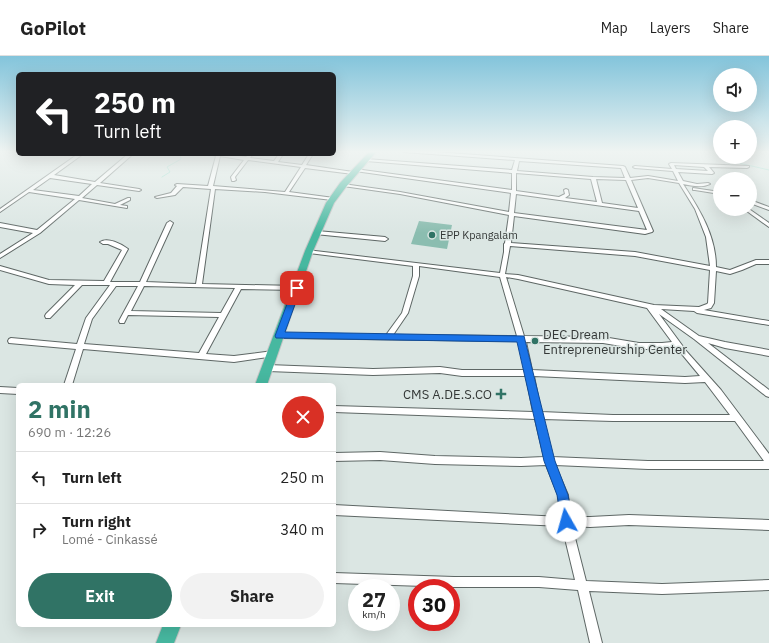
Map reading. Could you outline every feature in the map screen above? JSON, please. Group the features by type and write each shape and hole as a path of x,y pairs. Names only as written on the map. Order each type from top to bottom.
{"highway":[{"path":"262,383 309,252 332,199 348,178"},
{"path":"165,643 171,627"}],"street":[{"path":"0,211 46,178"},
{"path":"65,178 139,190"},
{"path":"0,256 38,232 102,178"},
{"path":"199,285 213,178"},
{"path":"286,194 295,178"},
{"path":"405,178 642,210"},
{"path":"514,178 514,192 510,214 505,264 502,275 509,295 530,373 549,461 562,495 566,521 596,643"},
{"path":"593,178 600,204"},
{"path":"607,178 635,178"},
{"path":"655,178 698,185 708,184"},
{"path":"678,178 706,227 713,263 711,305 699,309 681,309"},
{"path":"343,184 400,193 510,214 649,231 649,226 629,179"},
{"path":"177,182 184,185 332,199"},
{"path":"157,197 173,194 180,186 184,185"},
{"path":"685,189 713,192"},
{"path":"561,198 567,195 566,190"},
{"path":"29,191 78,198 125,208"},
{"path":"116,205 128,199"},
{"path":"757,204 769,209"},
{"path":"756,216 769,225"},
{"path":"122,321 142,285 170,223"},
{"path":"0,225 38,232"},
{"path":"317,234 385,239"},
{"path":"103,242 110,242 125,249 106,283"},
{"path":"507,244 635,254 733,272 752,262 769,262"},
{"path":"309,252 502,275 562,286 587,293 650,306 681,309 769,323"},
{"path":"389,336 405,313 416,276 416,265"},
{"path":"0,268 49,282 297,288"},
{"path":"48,316 80,283"},
{"path":"69,383 89,318 114,284"},
{"path":"201,356 239,286"},
{"path":"650,306 662,312 696,337 769,394"},
{"path":"650,306 677,344 738,418 769,461"},
{"path":"126,313 223,315"},
{"path":"280,336 389,336 484,339 603,340 649,346 677,344"},
{"path":"696,337 725,345 769,353"},
{"path":"11,341 234,359 273,354"},
{"path":"268,368 373,372 440,370 462,373 530,373 685,380 706,379"},
{"path":"0,390 16,391"},
{"path":"336,409 646,418 738,418"},
{"path":"336,457 380,456 435,460 520,462 549,461 648,465 769,465"},
{"path":"336,510 566,521 629,520 769,525"},
{"path":"336,578 440,582 539,582 582,585 599,588 662,589 769,585"}],"green space":[{"name":"EPP Kpangalam","path":"419,221 452,225 447,249 411,244"}],"place":[{"name":"EPP Kpangalam","path":"432,235"},
{"name":"DEC Dream Entrepreneurship Center","path":"535,341"},
{"name":"CMS A.DE.S.CO","path":"501,394"}],"route":[{"path":"297,288 280,336 398,336 470,339 521,339 549,461 555,472 562,495 566,521"}]}
